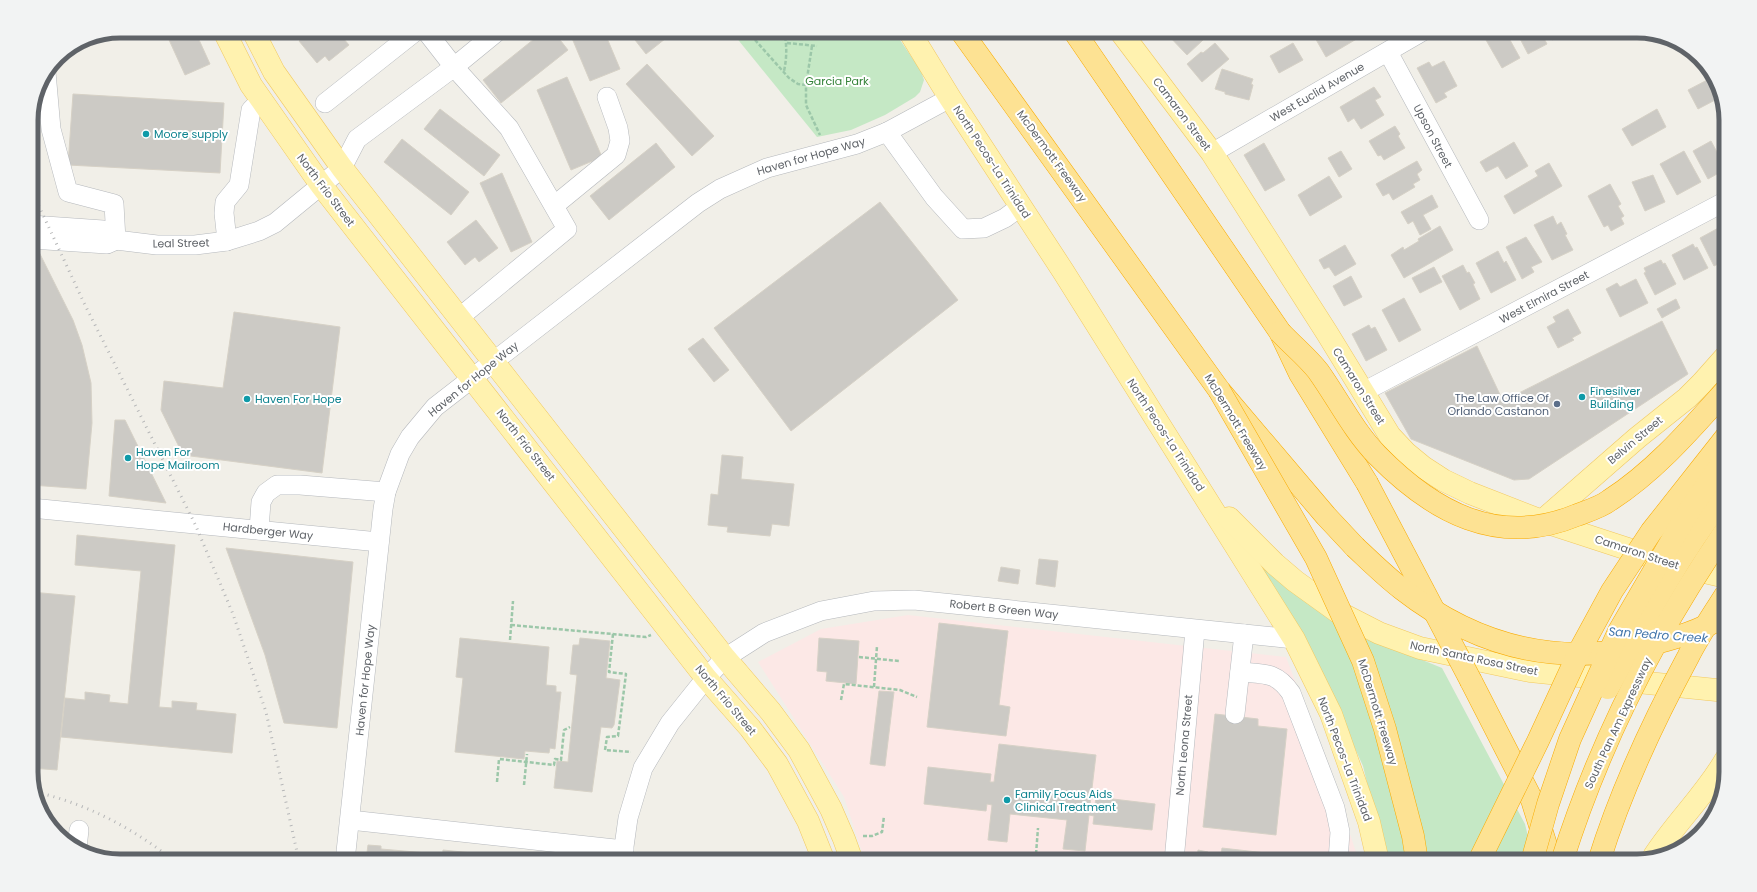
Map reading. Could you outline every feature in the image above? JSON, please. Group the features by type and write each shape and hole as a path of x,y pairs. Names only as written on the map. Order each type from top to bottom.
{"highway":[{"name":"McDermott Freeway","path":"966,38 1219,390 1316,558 1363,661 1385,729 1413,836 1416,854"},
{"path":"1079,38 1280,332 1300,374 1367,483 1532,800 1549,854"},
{"path":"1280,332 1317,370 1341,408 1378,456 1416,490 1436,504 1468,519 1491,525 1526,529 1568,519 1609,502 1661,460 1719,398"},
{"path":"1219,390 1326,516 1360,552 1402,589 1425,605 1453,622 1482,636 1533,650 1592,655 1622,651 1687,635 1719,619"},
{"path":"1482,854 1538,741 1581,648 1612,591 1651,532 1719,446"},
{"path":"1534,854 1548,804 1570,739 1619,631 1689,511 1719,467"},
{"name":"South Pan Am Expressway","path":"1541,854 1573,764 1594,715 1642,624 1681,558 1719,503"},
{"name":"South Pan Am Expressway","path":"1564,854 1590,778 1639,674 1695,576 1719,540"},
{"path":"1602,854 1628,780 1654,723 1688,655 1719,605"}],"main road":[{"name":"North Frio Street","path":"227,38 251,86 321,185 706,678 750,728 777,764 808,821 821,854"},
{"path":"257,38 274,72 342,168 494,360 725,658 771,712 799,750 832,810 849,854"},
{"name":"North Pecos-La Trinidad","path":"913,38 950,98 1021,206 1190,471 1294,639 1331,714 1369,822 1376,854"},
{"name":"Camaron Street","path":"1125,38 1212,153 1327,333 1390,436 1406,453 1423,467 1457,488 1542,521 1682,567 1719,575"},
{"name":"Belvin Street","path":"1542,521 1636,438 1687,398 1719,364"},
{"name":"North Santa Rosa Street","path":"1190,471 1213,500 1275,564 1295,581 1338,612 1380,633 1420,648 1530,671 1719,690"},
{"path":"1657,851 1719,771"}],"street":[{"path":"325,103 407,38"},
{"path":"431,38 454,67 509,128 555,205 567,229 460,317"},
{"path":"342,168 357,138 454,67 489,38"},
{"name":"West Euclid Avenue","path":"1212,153 1393,42 1404,38"},
{"name":"Upson Street","path":"1393,42 1479,220"},
{"path":"47,82 51,129 68,192 114,204 116,240"},
{"path":"555,205 616,155 620,141 618,128 607,97"},
{"name":"Haven for Hope Way","path":"346,854 379,542 386,492 400,454 410,437 435,407 698,203 720,189 767,168 857,144 887,132 950,98"},
{"path":"227,241 224,213 225,202 240,185 251,110 261,100"},
{"path":"887,132 934,198 963,229 984,228 1004,218 1021,206"},
{"name":"Leal Street","path":"38,225 103,230 116,240 157,245 195,245 227,241 254,233 274,223 342,168"},
{"name":"West Elmira Street","path":"1362,392 1719,205"},
{"name":"Leal Street","path":"38,239 107,244 116,240"},
{"path":"259,530 261,502 266,493 277,485 300,485 386,492"},
{"name":"Hardberger Way","path":"38,509 379,542"},
{"name":"Robert B Green Way","path":"623,854 628,818 643,768 670,723 706,678 725,658 764,633 821,611 874,600 914,600 1294,639"},
{"name":"North Leona Street","path":"1175,854 1195,630"},
{"path":"1235,714 1244,634"},
{"path":"1240,672 1271,675 1284,682 1291,693 1335,808 1340,832 1338,854"},
{"path":"1335,808 1361,798"},
{"path":"350,820 608,854"}],"path":[{"path":"753,38 794,81 806,85"},
{"path":"784,71 787,43 786,38"},
{"path":"787,43 817,46"},
{"path":"812,46 806,85 806,105 820,135"},
{"path":"510,640 513,601"},
{"path":"512,625 646,637 652,635"},
{"path":"613,634 609,672 626,674 618,736 608,737 605,750 631,752"},
{"path":"874,687 878,646"},
{"path":"859,657 899,661"},
{"path":"841,700 844,684 900,690 917,698"},
{"path":"496,782 499,760 554,765 555,759 561,760 564,730 570,727"},
{"path":"524,786 527,754"},
{"path":"861,836 872,836 882,832 884,816"},
{"path":"1036,854 1038,828"}],"shaded area":[{"path":"908,615 1286,657 1326,763 1357,854 863,854 844,797 758,662 821,629"}],"green space":[{"name":"Garcia Park","path":"737,38 899,38 921,71 924,80 920,92 915,97 885,115 851,130 817,137"},
{"path":"1249,554 1388,646 1442,668 1525,824 1532,854 1384,854 1363,766 1312,654"}],"building":[{"path":"168,38 198,38 210,64 185,75"},
{"path":"303,38 343,38 349,45 329,61 325,56 317,63 299,41"},
{"path":"535,38 559,38 568,50 501,103 483,80"},
{"path":"572,38 607,38 620,69 590,81"},
{"path":"633,38 666,38 646,54"},
{"path":"1171,38 1201,38 1203,40 1187,55"},
{"path":"1315,38 1358,38 1326,57"},
{"path":"1489,38 1509,38 1520,58 1502,68 1486,40"},
{"path":"1520,38 1544,38 1547,44 1528,54"},
{"path":"1215,43 1229,59 1202,82 1187,64"},
{"path":"1293,43 1303,60 1279,73 1270,56"},
{"path":"1444,61 1457,86 1444,93 1447,97 1436,103 1417,68 1429,62 1432,67"},
{"path":"647,64 714,136 692,156 626,84"},
{"path":"1222,69 1253,79 1249,100 1225,94 1225,92 1215,89"},
{"path":"567,77 602,157 571,170 537,90"},
{"path":"1708,79 1715,93 1716,99 1698,109 1688,90"},
{"path":"1374,87 1381,97 1375,100 1384,115 1361,129 1354,118 1348,122 1340,107"},
{"name":"Moore supply","path":"73,94 224,103 220,173 68,165"},
{"path":"440,109 500,155 484,176 424,129"},
{"path":"1657,109 1666,127 1632,146 1622,129"},
{"path":"1395,126 1400,134 1398,136 1405,148 1384,160 1381,155 1378,156 1369,141"},
{"path":"402,139 469,192 451,215 384,162"},
{"path":"1711,141 1719,156 1719,173 1708,179 1693,151"},
{"path":"1514,142 1528,166 1506,179 1498,166 1486,172 1480,162"},
{"path":"656,143 675,167 609,220 590,196"},
{"path":"1264,143 1285,180 1265,191 1244,155"},
{"path":"1341,151 1352,169 1339,177 1328,158"},
{"path":"1684,151 1701,182 1677,195 1660,164"},
{"path":"1417,161 1422,170 1417,174 1420,180 1413,184 1415,187 1393,200 1389,193 1383,196 1376,184"},
{"path":"1549,163 1562,186 1514,214 1504,196 1538,176 1535,171"},
{"path":"502,173 532,242 511,252 480,183"},
{"path":"1653,175 1665,202 1645,211 1632,182"},
{"path":"1329,176 1342,197 1310,216 1298,195"},
{"path":"1610,184 1621,204 1618,206 1624,216 1621,218 1624,224 1611,231 1608,225 1604,227 1588,196"},
{"path":"1432,195 1438,207 1423,215 1431,229 1420,235 1413,221 1408,224 1401,212"},
{"path":"880,202 958,300 791,431 714,328"},
{"path":"1553,216 1557,225 1561,222 1567,234 1565,235 1573,250 1552,260 1534,225"},
{"path":"476,220 498,248 479,262 475,257 465,265 447,242"},
{"path":"1440,226 1453,250 1404,278 1391,255 1403,247 1404,250 1419,241 1418,239"},
{"path":"1719,228 1719,264 1714,266 1700,238"},
{"path":"1526,237 1542,262 1531,267 1534,272 1522,279 1506,247"},
{"path":"1693,244 1695,248 1697,247 1708,268 1684,280 1672,255"},
{"path":"1345,245 1356,264 1335,276 1329,267 1324,269 1319,260"},
{"path":"38,250 73,320 82,345 91,383 92,423 86,489 38,486"},
{"path":"1498,251 1504,263 1506,261 1516,280 1491,293 1476,263"},
{"path":"1661,260 1663,264 1665,263 1676,284 1655,295 1644,273 1646,272 1644,268"},
{"path":"1463,265 1475,283 1473,284 1480,299 1460,310 1442,276"},
{"path":"1434,267 1442,282 1420,293 1412,278"},
{"path":"1351,276 1362,297 1344,306 1333,286"},
{"path":"1636,279 1648,303 1620,317 1606,289 1617,283 1620,287"},
{"path":"1404,298 1421,330 1399,342 1382,310"},
{"path":"1676,299 1680,308 1662,318 1657,309"},
{"path":"1568,309 1581,333 1572,338 1574,340 1558,348 1547,327 1556,322 1553,317"},
{"name":"Haven For Hope","path":"234,312 340,327 322,473 183,455 161,410 164,381 223,388"},
{"name":"Finesilver Building","path":"1662,321 1688,374 1529,479 1514,480 1411,439 1385,393 1477,346 1503,401"},
{"path":"1369,325 1371,329 1375,327 1387,350 1366,361 1352,334"},
{"path":"703,338 729,370 714,382 688,349"},
{"name":"Haven For Hope Mailroom","path":"115,420 125,420 166,503 109,496"},
{"path":"722,455 743,457 741,479 794,484 789,526 772,524 770,536 727,532 728,527 708,525 711,494 718,495"},
{"path":"77,535 175,545 159,707 172,708 172,701 197,703 196,710 236,714 232,753 61,737 65,698 85,700 85,692 110,695 109,702 128,704 141,571 75,565"},
{"path":"226,548 353,562 337,728 284,723 265,655"},
{"path":"1039,559 1058,561 1055,587 1036,584"},
{"path":"1001,567 1020,570 1018,584 998,581"},
{"path":"38,593 75,596 57,770 38,769"},
{"path":"939,623 1008,631 999,705 1010,707 1006,736 927,727"},
{"path":"460,638 549,647 546,685 556,686 556,692 561,692 555,749 550,748 549,753 525,751 524,759 455,752 463,678 456,677"},
{"path":"580,638 610,641 606,678 620,680 614,725 612,728 601,727 592,792 554,788 557,761 568,762 577,675 570,674 573,645 579,645"},
{"path":"819,638 859,641 856,684 826,681 827,672 817,671"},
{"path":"879,691 894,692 885,766 870,764"},
{"path":"1215,714 1258,719 1258,726 1287,729 1276,835 1203,827"},
{"name":"Family Focus Aids Clinical Treatment","path":"999,744 1096,755 1090,805 1095,805 1096,797 1155,804 1152,830 1093,824 1094,816 1089,815 1085,851 1063,849 1067,820 1010,814 1007,842 988,840 992,805 987,804 986,811 924,804 928,767 991,774 990,782 994,782"},
{"path":"368,845 381,846 381,849 427,853 427,854 367,854"},
{"path":"1222,848 1274,854 1221,854"},
{"path":"443,850 482,854 443,854"},
{"path":"1198,850 1208,852 1208,854 1198,854"}],"railway":[{"path":"38,204 84,303 195,524 233,614 266,712 297,854"},
{"path":"41,793 91,810 126,828 165,854"}],"place":[{"name":"Moore supply","path":"146,134"},
{"name":"Finesilver Building","path":"1582,397"},
{"name":"Haven For Hope","path":"247,399"},
{"name":"The Law Office Of Orlando Castanon","path":"1557,404"},
{"name":"Haven For Hope Mailroom","path":"128,458"},
{"name":"Family Focus Aids Clinical Treatment","path":"1007,800"}],"water label":[{"name":"San Pedro Creek","path":"1658,635"}]}
